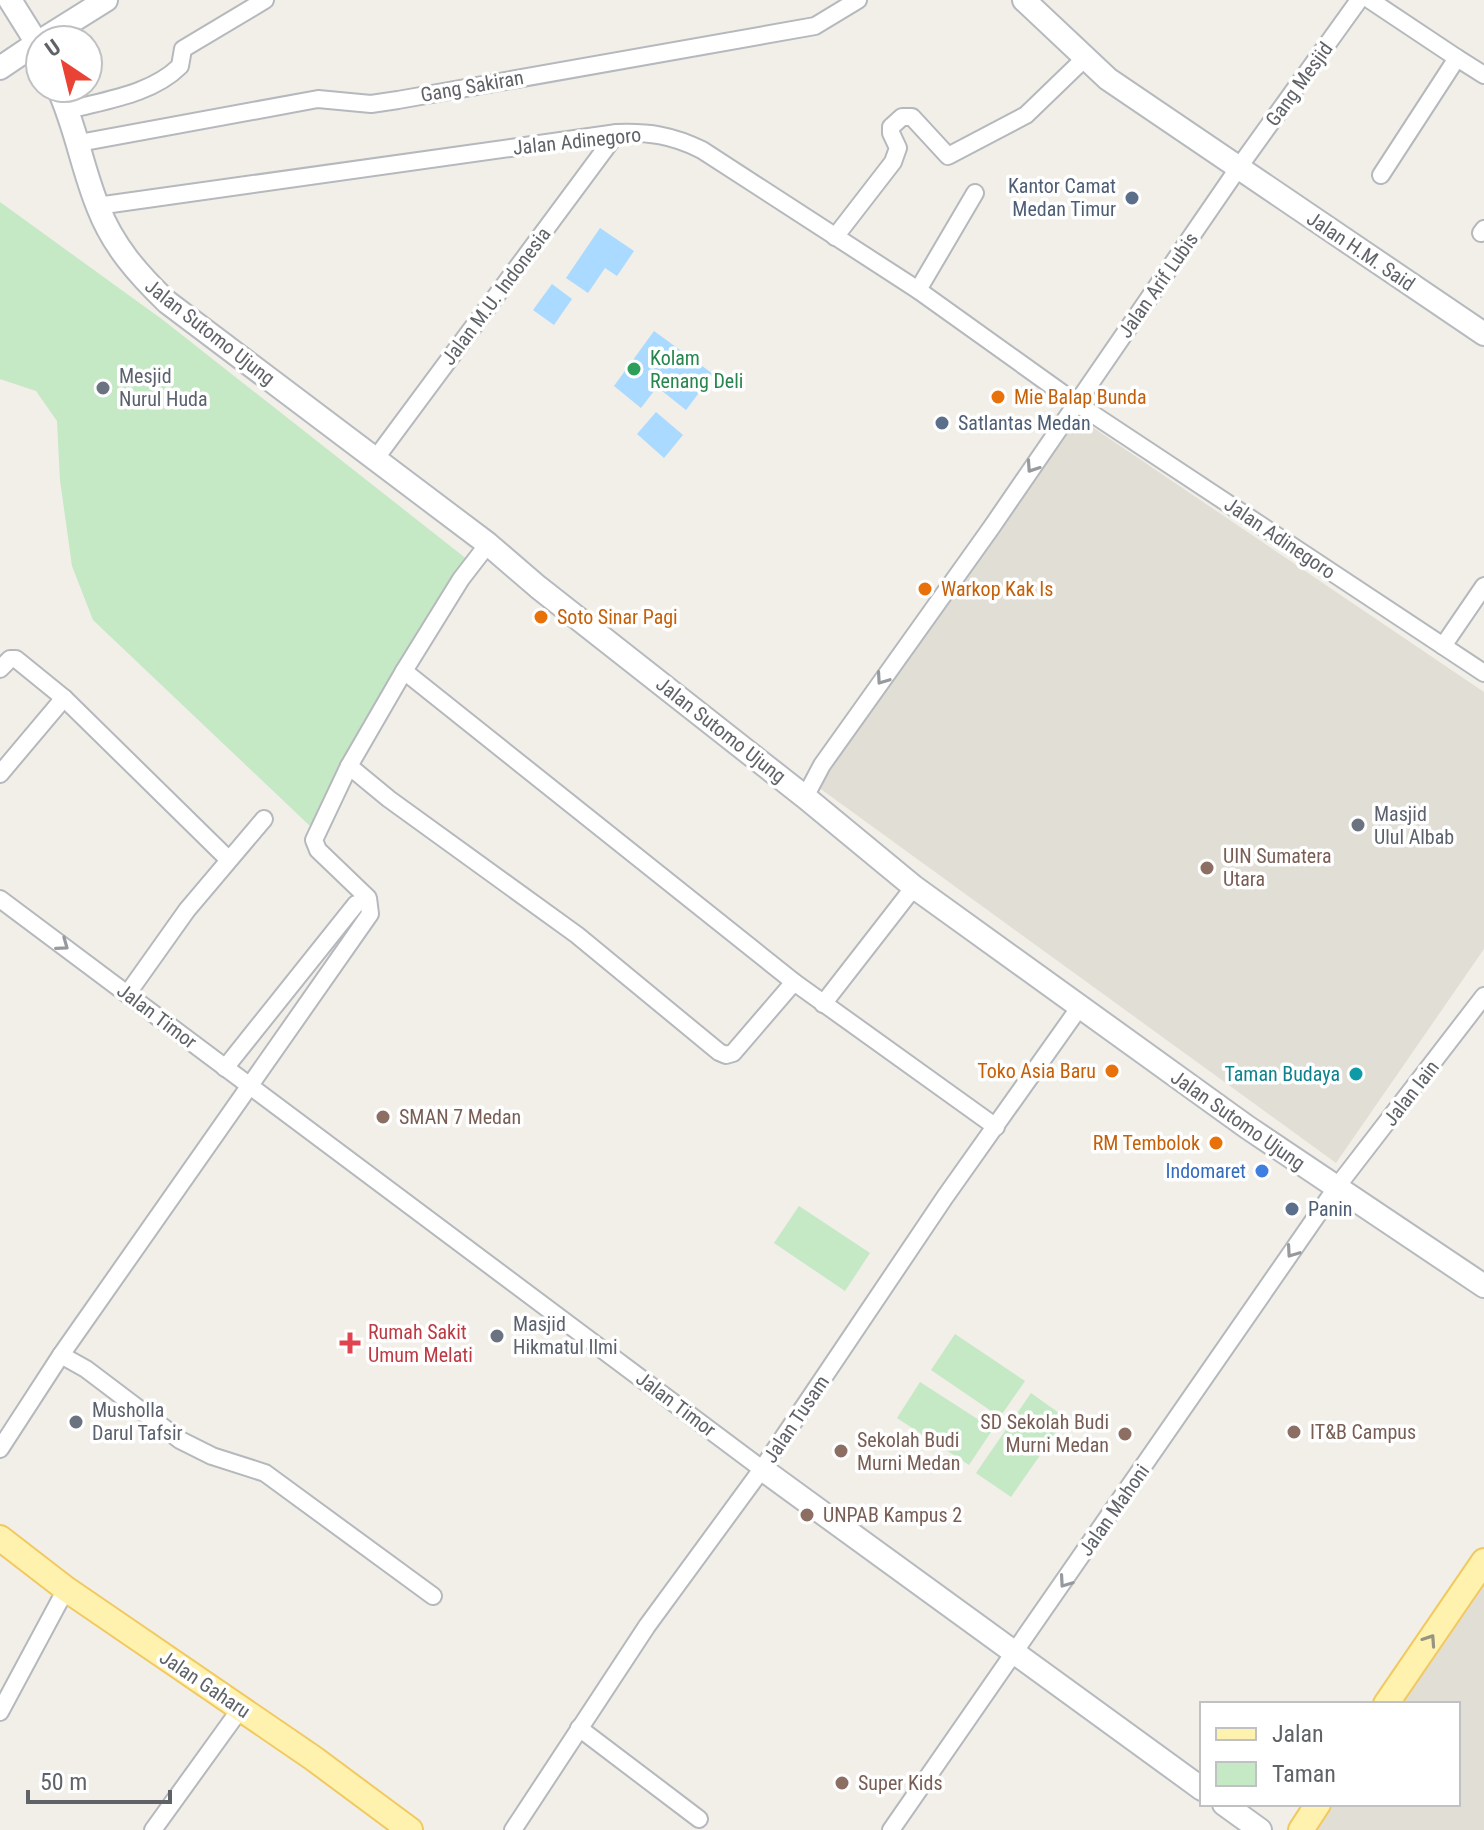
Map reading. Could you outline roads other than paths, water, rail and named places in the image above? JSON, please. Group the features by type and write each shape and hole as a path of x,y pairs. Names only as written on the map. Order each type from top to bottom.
{"main road":[{"path":"10,0 27,24"},
{"path":"69,24 106,0"},
{"name":"Jalan H.M. Said","path":"1024,0 1108,79 1484,334"},
{"path":"0,68 24,53"},
{"name":"Jalan Sutomo Ujung","path":"66,104 97,206 115,242 135,271 167,302 488,544 914,887 1079,1008 1336,1188 1484,1286"},
{"name":"Jalan Timor","path":"762,1469 1200,1788"},
{"name":"Jalan Gaharu","path":"0,1538 66,1589 241,1708 397,1826"},
{"path":"1387,1702 1484,1561"},
{"path":"1227,1806 1260,1830"},
{"path":"1301,1830 1317,1806"}],"street":[{"path":"69,110 144,89 162,80 180,66 183,49 265,0"},
{"name":"Gang Sakiran","path":"79,143 318,99 371,104 398,100 815,26 858,0"},
{"name":"Gang Mesjid","path":"1239,167 1359,0"},
{"path":"1370,0 1484,75"},
{"path":"1381,175 1457,58"},
{"path":"835,237 893,162 898,148 891,127 902,117 912,117 948,156 1026,115 1084,59"},
{"name":"Jalan Adinegoro","path":"97,206 617,133 648,132 680,139 702,150 918,290 1076,403 1484,673"},
{"name":"Jalan M.U. Indonesia","path":"376,458 617,133"},
{"name":"Jalan Arif Lubis","path":"1076,403 1239,167"},
{"path":"918,290 975,193"},
{"path":"805,797 822,765 1076,403"},
{"path":"0,1449 61,1355 370,914 368,898 314,845 314,840 349,766 404,671 461,579 488,544"},
{"path":"1443,646 1484,586"},
{"path":"0,669 10,659 16,659 64,698 228,859"},
{"path":"404,671 794,982 996,1127"},
{"path":"0,774 64,698"},
{"path":"349,766 389,799 577,935 719,1052 726,1055 733,1053 794,982"},
{"path":"128,993 187,910 264,819"},
{"path":"823,1004 914,887"},
{"name":"Jalan Timor","path":"0,899 762,1469"},
{"path":"225,1068 356,904"},
{"name":"Jalan Iain","path":"1336,1188 1484,996"},
{"name":"Jalan Tusam","path":"513,1830 647,1626 762,1469 945,1197 1079,1008"},
{"name":"Jalan Mahoni","path":"891,1830 1336,1188"},
{"path":"61,1355 86,1369 180,1440 212,1456 265,1473 433,1596"},
{"path":"0,1712 66,1589"},
{"path":"153,1830 241,1708"},
{"path":"579,1728 699,1819"}],"water":[{"path":"600,228 634,251 617,276 605,268 588,293 566,278"},
{"path":"552,284 572,299 554,325 533,310"},
{"path":"654,331 713,374 686,410 657,387 641,408 614,386"},
{"name":"Kolam Renang Deli","path":"656,412 683,435 664,458 637,434"}],"place":[{"name":"Kantor Camat Medan Timur","path":"1132,198"},
{"name":"Kolam Renang Deli","path":"634,369"},
{"name":"Mesjid Nurul Huda","path":"103,388"},
{"name":"Mie Balap Bunda","path":"998,397"},
{"name":"Satlantas Medan","path":"942,423"},
{"name":"Warkop Kak Is","path":"925,589"},
{"name":"Soto Sinar Pagi","path":"541,617"},
{"name":"Masjid Ulul Albab","path":"1358,825"},
{"name":"UIN Sumatera Utara","path":"1207,868"},
{"name":"Toko Asia Baru","path":"1112,1071"},
{"name":"Taman Budaya","path":"1356,1074"},
{"name":"SMAN 7 Medan","path":"383,1117"},
{"name":"RM Tembolok","path":"1216,1143"},
{"name":"Indomaret","path":"1262,1171"},
{"name":"Panin","path":"1292,1209"},
{"name":"Masjid Hikmatul Ilmi","path":"497,1336"},
{"name":"Rumah Sakit Umum Melati","path":"350,1343"},
{"name":"Musholla Darul Tafsir","path":"76,1422"},
{"name":"IT&B Campus","path":"1294,1432"},
{"name":"SD Sekolah Budi Murni Medan","path":"1125,1434"},
{"name":"Sekolah Budi Murni Medan","path":"841,1451"},
{"name":"UNPAB Kampus 2","path":"807,1515"},
{"name":"Super Kids","path":"842,1783"}]}
